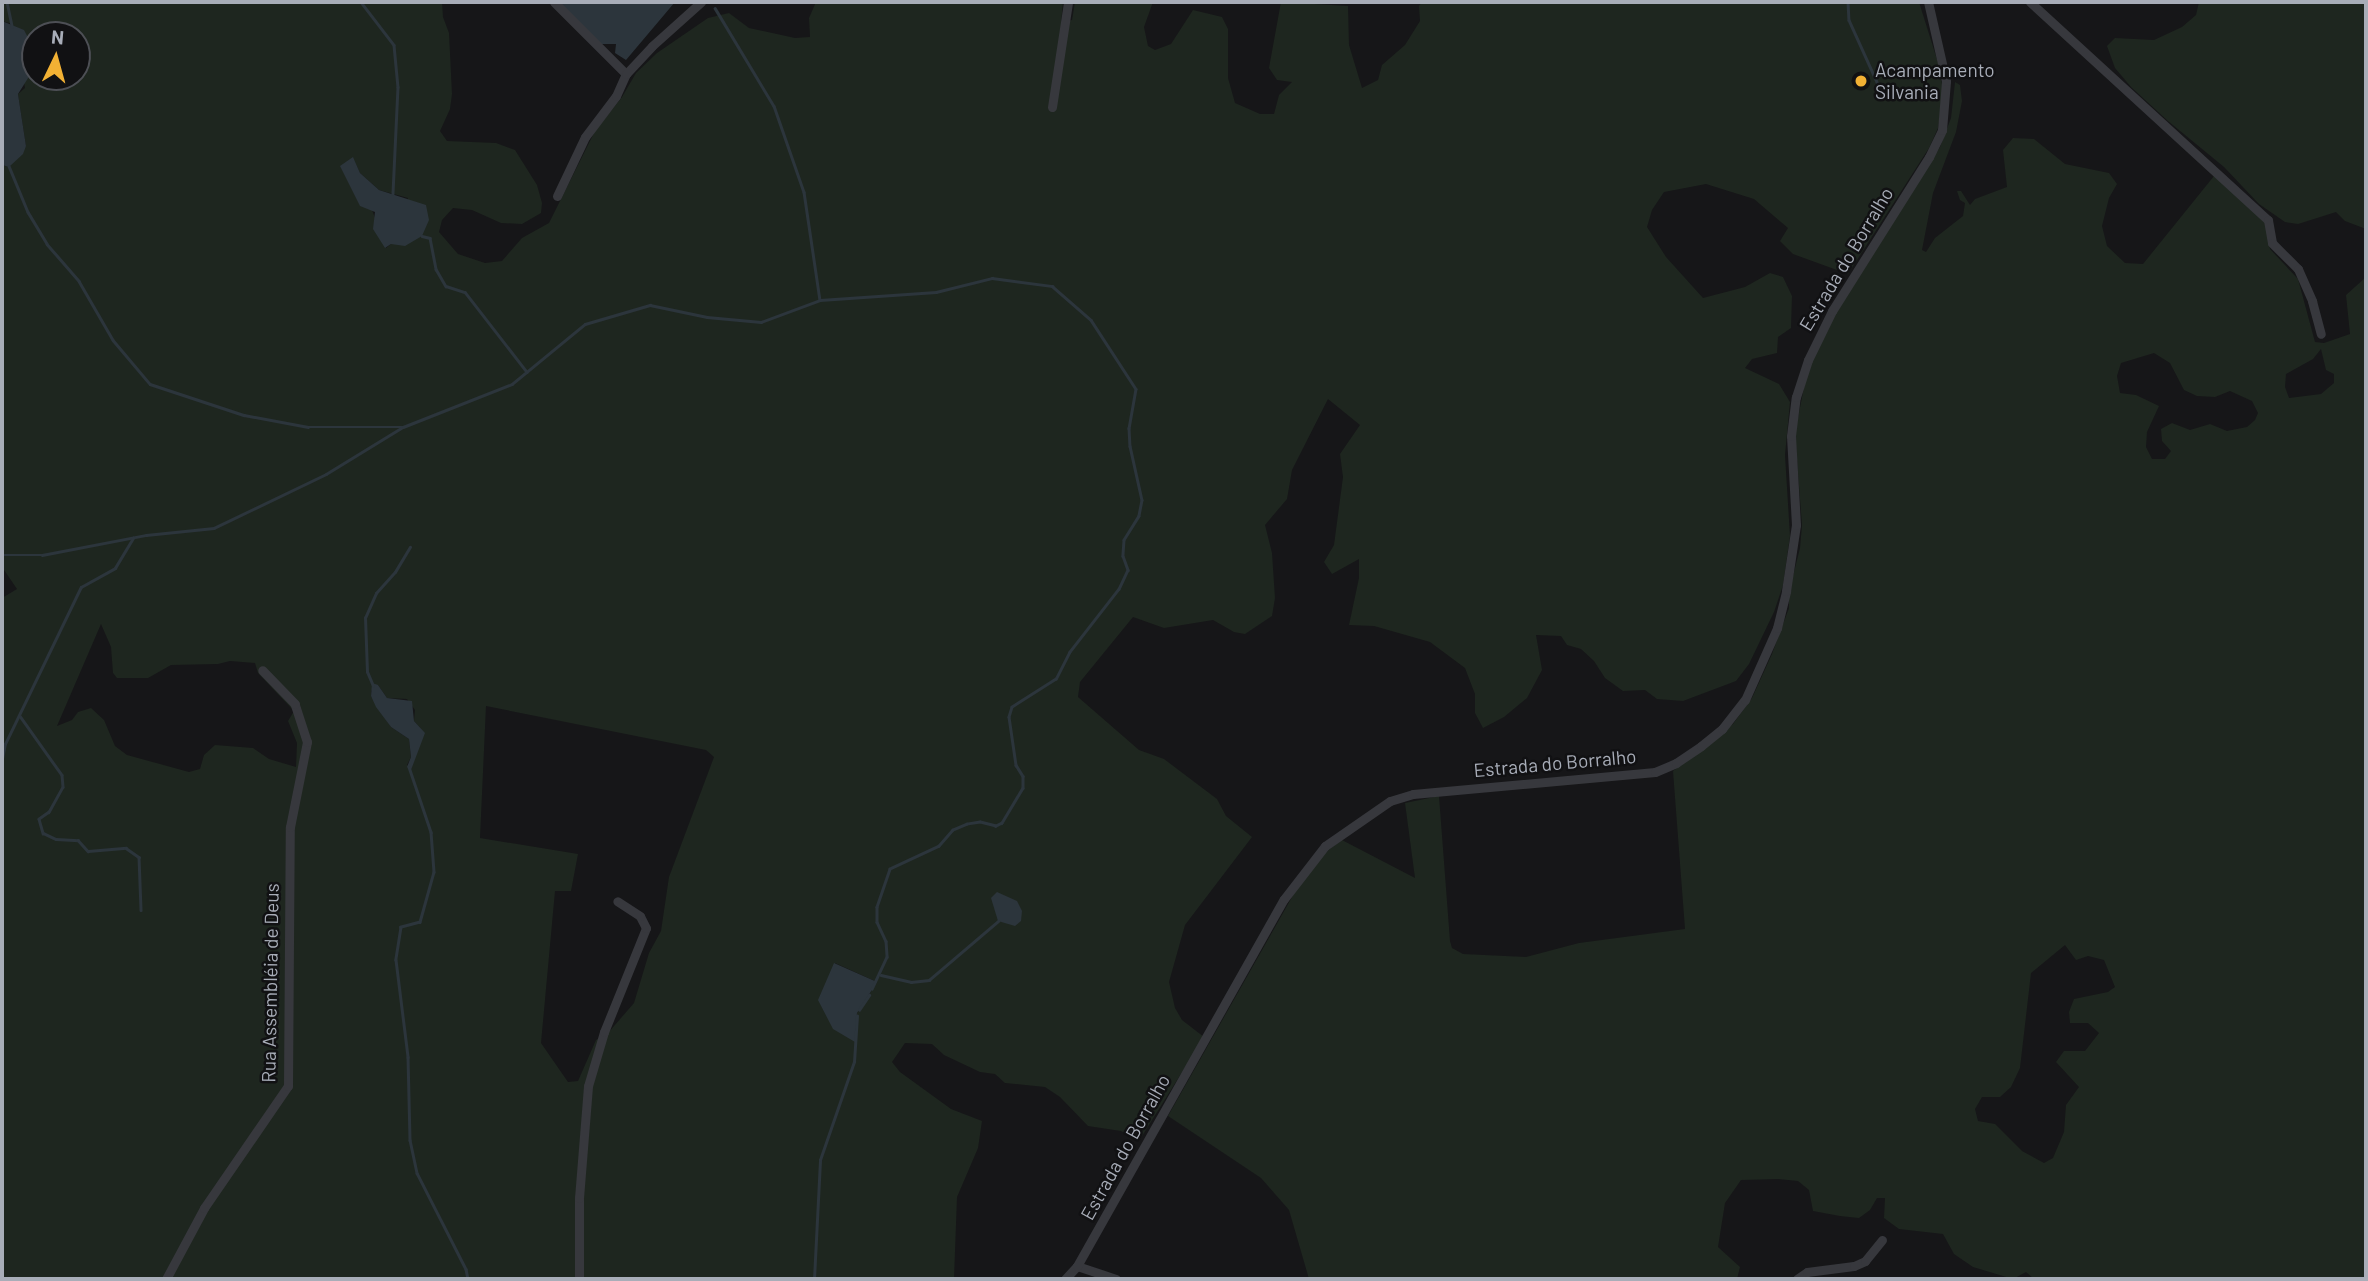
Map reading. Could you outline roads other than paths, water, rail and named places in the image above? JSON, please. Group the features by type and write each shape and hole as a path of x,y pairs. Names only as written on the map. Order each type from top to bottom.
{"street":[{"path":"554,2 626,74"},
{"path":"556,196 585,137 616,96 626,74 668,30 701,2"},
{"path":"1052,107 1068,2"},
{"name":"Estrada do Borralho","path":"1065,1279 1077,1266 1284,899 1325,846 1390,801 1413,794 1655,772 1701,746 1722,729 1745,700 1777,628 1786,591 1796,525 1791,436 1796,397 1808,360 1832,311 1929,157 1942,130 1946,81 1928,2"},
{"path":"2030,2 2268,220 2272,243 2298,269 2312,301 2321,334"},
{"name":"Rua Assembléia de Deus","path":"166,1279 204,1208 288,1086 290,827 307,742 295,704 262,670"},
{"path":"579,1279 580,1164 588,1086 604,1032 646,928 640,916 617,901"},
{"path":"1797,1279 1807,1272 1854,1266 1865,1261 1882,1240"},
{"path":"1077,1266 1116,1279"}],"waterway":[{"path":"7,2 12,26"},
{"path":"361,2 394,45 398,87 393,194"},
{"path":"1848,2 1849,20 1881,91"},
{"path":"715,8 774,106 804,192 820,300"},
{"path":"9,166 28,212 47,244 79,281 113,340 150,384 244,415 308,427 403,427 512,384 585,324 650,305 707,317 761,322 820,300 936,292 992,278 1052,286 1091,320 1136,389 1129,428 1130,446 1142,500 1139,516 1124,540 1123,556 1128,570 1119,589 1070,652 1056,679 1012,707 1009,717 1016,765 1023,776 1023,788 1002,823 996,826 980,822 967,824 953,830 939,846 890,869 877,907 877,922 886,941 887,957 872,989"},
{"path":"422,236 430,238 436,269 446,286 465,292 527,372"},
{"path":"2,555 42,555 146,535 214,528 326,474 401,428"},
{"path":"2,759 5,744 81,587 115,568 133,538"},
{"path":"373,686 367,672 365,618 376,593 395,572 410,547"},
{"path":"20,716 62,775 63,787 49,812 39,819 43,833 56,839 78,840 88,851 126,848 139,857 141,910"},
{"path":"409,767 431,832 434,872 420,922 401,927 396,960 408,1057 410,1140 417,1173 466,1269 468,1279"},
{"path":"881,975 911,982 929,980 998,921"},
{"path":"859,1010 869,995"},
{"path":"814,1279 820,1160 854,1062 857,1016"}],"place":[{"name":"Acampamento Silvania","path":"1861,81"}]}
